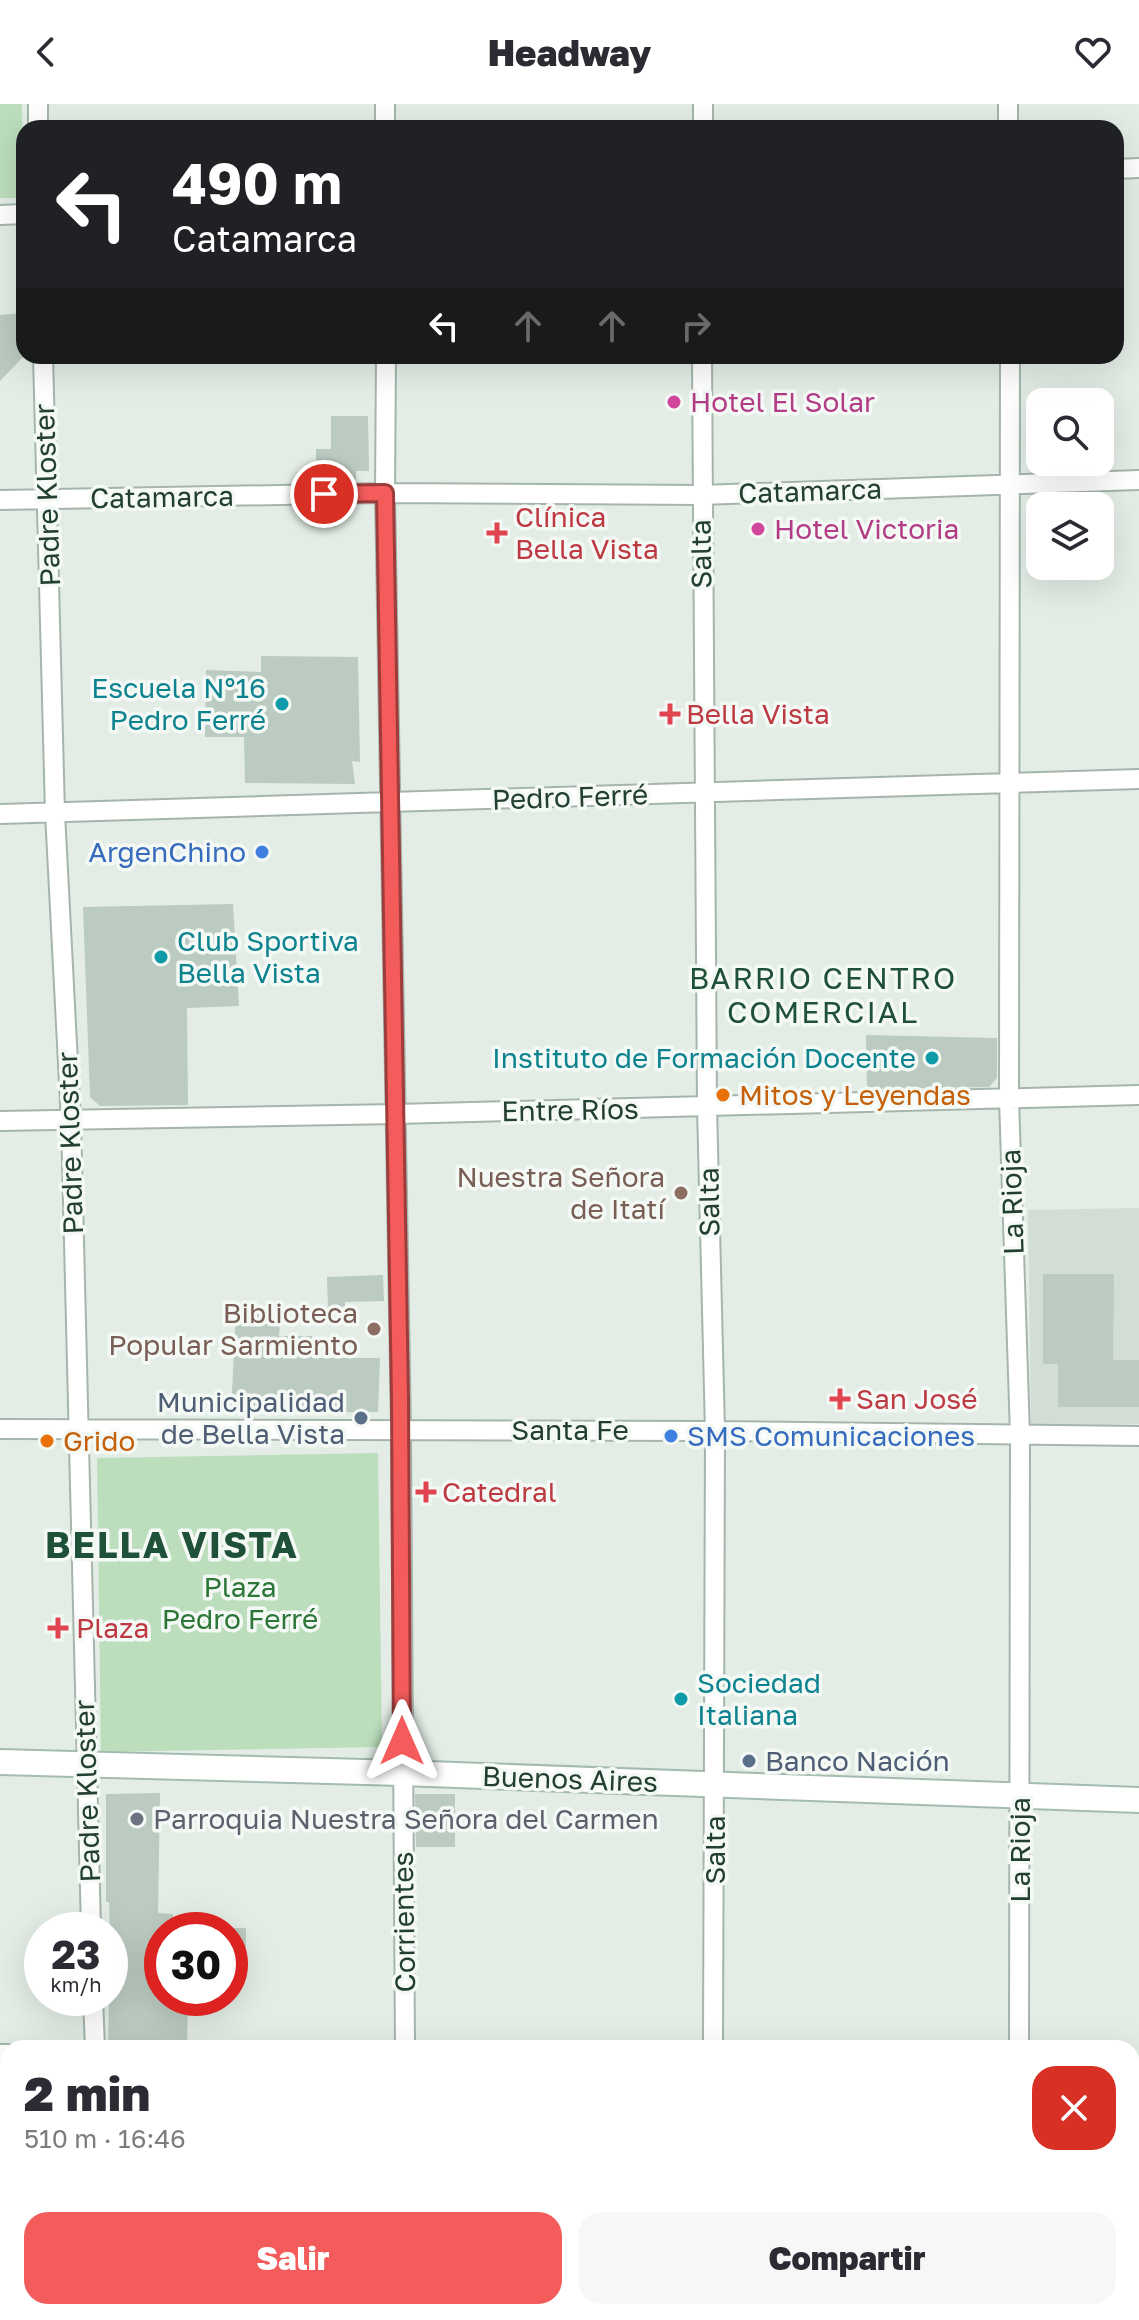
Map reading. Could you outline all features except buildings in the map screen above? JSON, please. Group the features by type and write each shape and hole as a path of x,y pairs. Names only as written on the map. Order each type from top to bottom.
{"street":[{"name":"Padre Kloster","path":"43,364 55,813 71,1121 91,1912"},
{"name":"Corrientes","path":"386,364 385,493 401,1430 405,2040"},
{"name":"Salta","path":"702,364 707,1107 715,1431 713,2040"},
{"name":"La Rioja","path":"1010,364 1009,1099 1020,1435 1019,2040"},
{"name":"Catamarca","path":"0,500 385,493 701,495 1139,480"},
{"name":"Pedro Ferré","path":"0,814 1139,779"},
{"name":"Entre Ríos","path":"0,1121 1139,1095"},
{"name":"Santa Fe","path":"0,1429 1139,1436"},
{"name":"Buenos Aires","path":"0,1762 402,1773 1139,1800"},
{"path":"94,2016 95,2040"}],"shaded area":[{"path":"1139,1208 1139,1424 1031,1426 1028,1210"}],"green space":[{"path":"0,104 22,104 22,120 16,120 16,198 0,198"},
{"name":"Plaza Pedro Ferré","path":"378,1453 382,1747 101,1752 97,1458"}],"place":[{"name":"Hotel El Solar","path":"674,402"},
{"name":"Hotel Victoria","path":"758,529"},
{"name":"Clínica Bella Vista","path":"497,533"},
{"name":"Escuela N°16 Pedro Ferré","path":"282,704"},
{"name":"Bella Vista","path":"670,714"},
{"name":"ArgenChino","path":"262,852"},
{"name":"Club Sportiva Bella Vista","path":"161,957"},
{"name":"Instituto de Formación Docente","path":"932,1058"},
{"name":"Mitos y Leyendas","path":"723,1095"},
{"name":"Nuestra Señora de Itatí","path":"681,1193"},
{"name":"Biblioteca Popular Sarmiento","path":"374,1329"},
{"name":"San José","path":"840,1399"},
{"name":"Municipalidad de Bella Vista","path":"361,1418"},
{"name":"SMS Comunicaciones","path":"671,1436"},
{"name":"Grido","path":"47,1441"},
{"name":"Catedral","path":"426,1492"},
{"name":"Plaza","path":"58,1628"},
{"name":"Sociedad Italiana","path":"681,1699"},
{"name":"Banco Nación","path":"749,1761"},
{"name":"Parroquia Nuestra Señora del Carmen","path":"137,1819"}],"district":[{"name":"BARRIO CENTRO COMERCIAL","path":"823,996"},
{"name":"BELLA VISTA","path":"172,1545"}],"route":[{"path":"324,494 385,493 400,1399 402,1741"}]}
